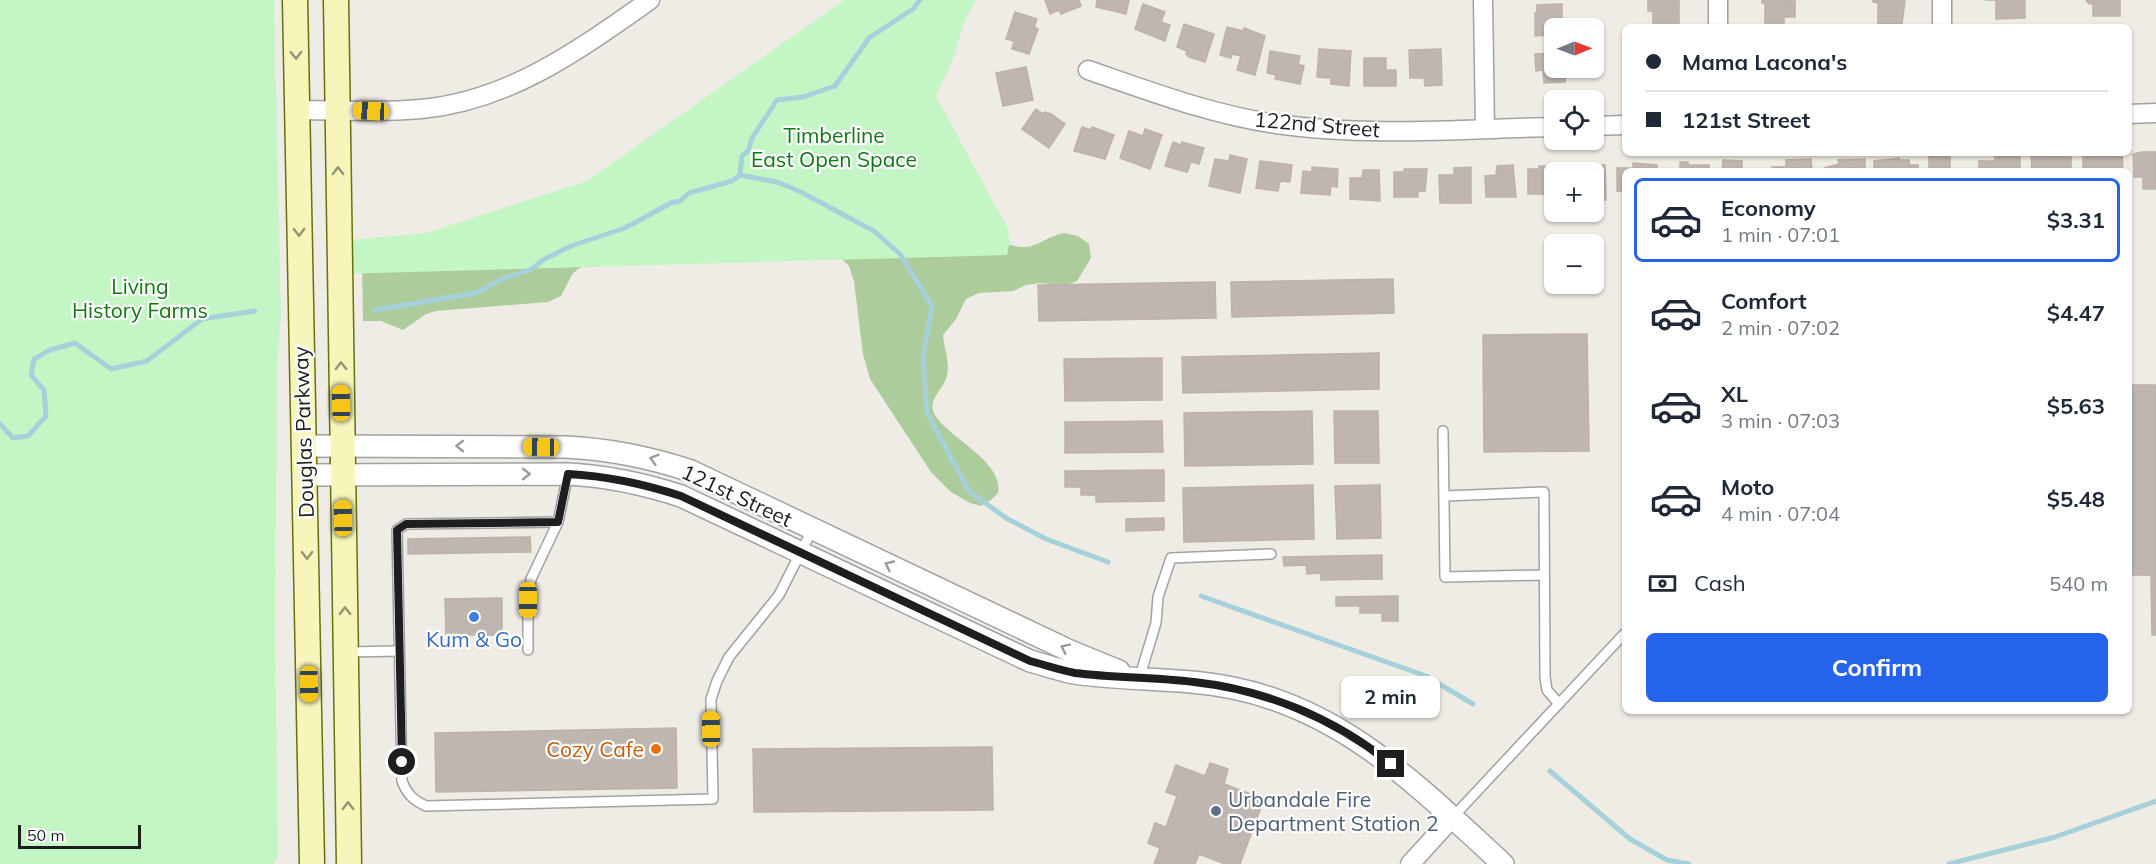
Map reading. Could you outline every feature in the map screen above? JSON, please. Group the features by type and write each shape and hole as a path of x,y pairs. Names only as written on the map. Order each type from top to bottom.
{"main road":[{"name":"Douglas Parkway","path":"295,0 312,864"},
{"name":"Douglas Parkway","path":"336,0 349,864"}],"street":[{"path":"297,110 389,112 423,109 461,103 498,92 535,76 650,0"},
{"path":"1483,0 1485,128"},
{"path":"1718,0 1718,24"},
{"path":"1942,0 1942,24"},
{"name":"122nd Street","path":"1088,70 1217,112 1275,124 1324,129 1368,130 1544,127"},
{"path":"2132,114 2156,113"},
{"path":"1604,126 1622,125"},
{"name":"121st Street","path":"304,446 565,447 602,449 637,455 691,471 1070,651 1139,679"},
{"name":"121st Street","path":"305,475 568,474 642,483 681,496 799,554 1030,661 1072,672 1194,682 1233,688 1273,698 1310,713 1347,732 1376,752 1503,864"},
{"path":"1410,864 1452,818"}],"lane":[{"path":"1443,431 1445,577 1544,575"},
{"path":"528,650 528,600 531,579 558,522 568,474"},
{"path":"1445,496 1545,492 1545,677 1547,690 1559,704"},
{"path":"558,522 400,526 397,530 402,781 410,797 426,806 713,799 711,699 729,657 779,595 812,530"},
{"path":"1139,679 1156,623 1158,597 1171,558 1270,554"},
{"path":"1452,818 1622,636"},
{"path":"346,652 399,651"}],"green space":[{"name":"Living History Farms","path":"0,0 274,0 281,315 277,368 275,634 278,855 273,864 0,864"},
{"name":"Timberline East Open Space","path":"844,0 976,0 964,22 954,57 936,96 1008,229 1010,242 1007,255 339,274 339,241 426,233 587,181"},
{"path":"1064,233 1078,236 1089,244 1091,258 1077,281 1066,285 1040,283 1026,285 1013,291 979,293 966,299 956,319 943,335 948,370 932,406 942,424 984,460 998,481 998,493 981,506 970,503 951,492 931,472 870,379 863,354 854,281 849,266 836,253 590,260 573,273 561,296 548,302 436,311 426,314 403,330 381,321 363,321 362,263 1004,243 1029,247"}],"building":[{"path":"1045,0 1079,0 1081,6 1061,14 1059,10 1050,14"},
{"path":"1097,0 1129,0 1126,14 1096,7"},
{"path":"1648,0 1679,0 1679,24 1653,24 1653,11 1648,11"},
{"path":"1762,0 1795,1 1795,17 1784,17 1784,24 1765,24 1765,3 1762,3"},
{"path":"1873,0 1905,0 1902,24 1878,24 1878,3"},
{"path":"1996,0 2025,0 2025,18 1996,19"},
{"path":"2086,0 2120,0 2120,16 2093,16 2093,3 2089,4"},
{"path":"1143,4 1165,12 1161,22 1170,25 1165,41 1135,29"},
{"path":"1562,4 1562,18 1544,18 1544,35 1535,36 1537,5"},
{"path":"1015,12 1037,19 1034,27 1038,29 1029,54 1012,49 1014,41 1006,39"},
{"path":"1184,24 1214,34 1205,62 1189,57 1186,54 1187,51 1177,47"},
{"path":"1227,27 1243,31 1244,28 1265,36 1255,75 1237,70 1241,56 1231,54 1231,58 1220,55"},
{"path":"1319,49 1351,51 1349,86 1331,84 1331,78 1317,77"},
{"path":"1441,49 1442,85 1425,86 1424,78 1410,78 1409,50"},
{"path":"1270,51 1300,56 1298,64 1304,66 1300,84 1275,79 1276,75 1267,73"},
{"path":"1535,54 1544,54 1544,78 1565,78 1565,82 1544,83 1543,70 1536,71"},
{"path":"1364,58 1386,58 1386,70 1396,70 1396,86 1364,86"},
{"path":"1026,67 1033,100 1003,106 996,73"},
{"path":"1036,109 1043,114 1045,112 1051,114 1065,124 1049,148 1022,129"},
{"path":"1082,127 1091,130 1092,127 1114,135 1105,159 1074,151"},
{"path":"1145,129 1162,135 1150,169 1120,158 1129,131 1143,136"},
{"path":"1173,142 1204,148 1199,164 1191,162 1187,172 1165,166"},
{"path":"2156,152 2156,189 2143,189 2143,177 2134,177 2133,154"},
{"path":"1230,155 1247,159 1240,193 1209,186 1215,159 1229,161"},
{"path":"1929,156 1950,156 1950,168 1929,168"},
{"path":"1995,156 2020,156 2020,168 1979,168 1979,161 1995,161"},
{"path":"2031,156 2071,157 2071,168 2032,168"},
{"path":"2122,156 2123,168 2083,168 2083,157"},
{"path":"1899,158 1899,160 1909,160 1910,165 1918,165 1918,168 1874,168 1874,161"},
{"path":"1811,159 1812,168 1772,168 1786,167 1786,160"},
{"path":"1865,159 1865,168 1824,168 1839,164 1838,160"},
{"path":"1723,160 1742,161 1742,168 1722,168"},
{"path":"1260,161 1292,165 1290,182 1280,181 1278,191 1256,188"},
{"path":"1680,162 1688,162 1688,165 1709,165 1709,168 1680,168"},
{"path":"1633,163 1657,165 1657,168 1633,168"},
{"path":"1513,165 1516,197 1486,197 1485,176 1496,175 1497,166"},
{"path":"1604,165 1605,165 1606,200 1604,200"},
{"path":"1539,166 1544,166 1544,194 1528,194 1528,169 1539,169"},
{"path":"1312,167 1338,169 1337,187 1331,186 1330,195 1301,193 1303,171 1312,172"},
{"path":"1471,167 1471,203 1440,203 1439,175 1454,175 1454,168"},
{"path":"1617,168 1622,168 1622,191 1617,191"},
{"path":"1404,169 1427,169 1425,191 1418,191 1418,197 1394,197 1394,172 1404,172"},
{"path":"1363,170 1379,170 1380,201 1350,199 1350,178 1362,178"},
{"path":"1393,279 1394,313 1232,317 1231,282"},
{"path":"1215,282 1216,318 1039,321 1038,285"},
{"path":"1587,334 1589,451 1484,452 1483,335"},
{"path":"1379,353 1379,389 1183,393 1182,357"},
{"path":"1162,358 1162,400 1065,401 1064,359"},
{"path":"2132,385 2156,385 2156,635 2152,635 2151,575 2132,575"},
{"path":"1312,411 1313,464 1185,466 1184,413"},
{"path":"1334,411 1378,411 1379,463 1335,463"},
{"path":"1162,421 1163,452 1065,453 1065,422"},
{"path":"1164,470 1164,501 1096,502 1096,495 1081,495 1081,487 1065,487 1065,471"},
{"path":"1313,485 1314,539 1184,542 1183,488"},
{"path":"1380,485 1381,538 1337,539 1335,486"},
{"path":"1164,518 1164,530 1126,531 1126,519"},
{"path":"530,537 531,552 408,554 408,539"},
{"path":"1382,555 1382,579 1321,580 1321,573 1307,574 1306,565 1284,566 1283,557"},
{"path":"1398,596 1398,621 1382,621 1382,613 1360,613 1360,606 1336,606 1336,597"},
{"name":"Kum & Go","path":"502,598 502,635 446,635 445,599"},
{"path":"676,728 677,788 436,792 435,733"},
{"path":"992,747 993,810 754,812 753,749"},
{"name":"Urbandale Fire Department Station 2","path":"1210,763 1228,769 1224,784 1264,799 1240,864 1225,864 1199,854 1195,864 1154,864 1160,848 1148,843 1155,823 1166,827 1177,796 1166,792 1176,765 1205,776"}],"waterway":[{"path":"375,310 476,293 502,279 532,269 543,260 571,246 625,228 671,203 680,201 689,193 732,181 740,175 742,156 748,151 752,138 777,100 803,97 835,86 869,38 913,9 920,0"},
{"path":"740,175 777,182 799,191 874,231 900,254 932,306 923,356 927,413 969,491 1006,518 1046,539 1108,562"},
{"path":"0,424 13,438 28,436 46,416 44,390 31,375 34,359 50,350 75,343 111,369 147,361 202,319 255,311"},
{"path":"1201,596 1426,676 1473,704"},
{"path":"1550,771 1630,839 1667,860 1689,864"},
{"path":"1949,864 2055,837 2156,801"}],"place":[{"name":"Kum & Go","path":"474,617"},
{"name":"Cozy Cafe","path":"656,749"},
{"name":"Urbandale Fire Department Station 2","path":"1216,811"}],"route":[{"path":"402,762 397,530 406,524 558,522 568,474 642,483 681,496 799,554 1030,661 1072,672 1194,682 1233,688 1273,698 1310,713 1347,732 1391,764"}]}
